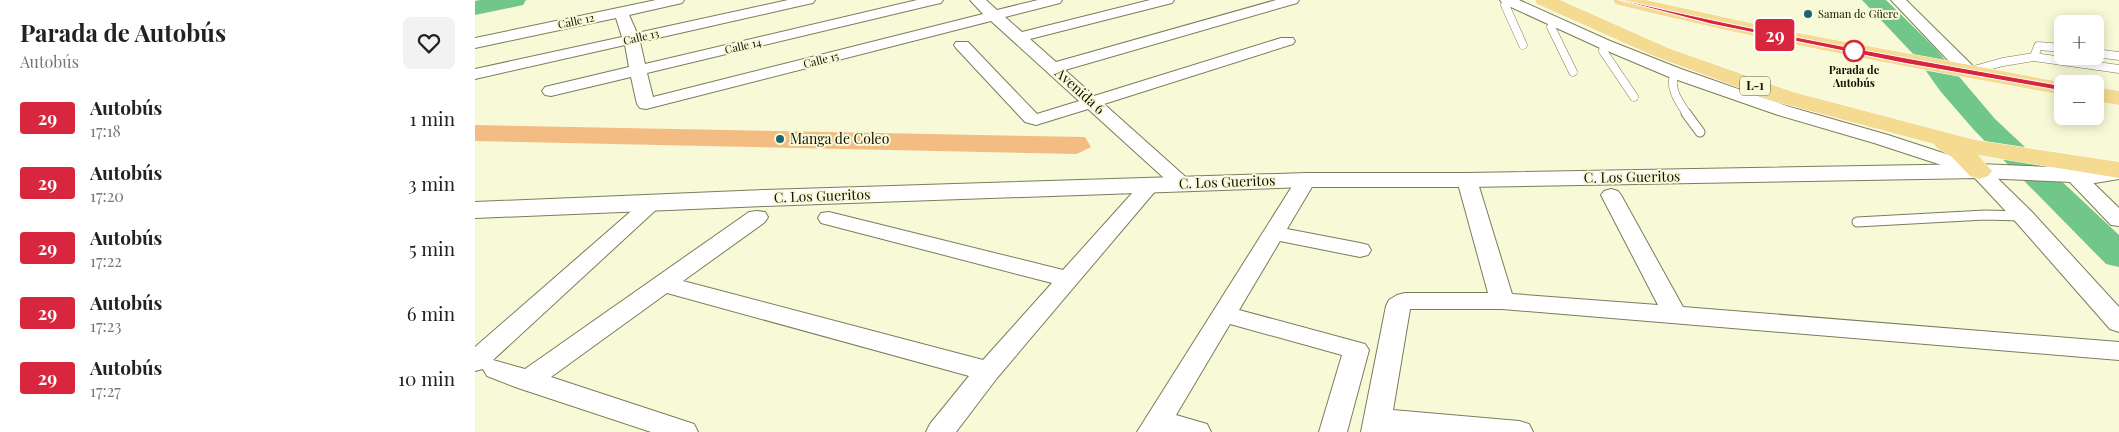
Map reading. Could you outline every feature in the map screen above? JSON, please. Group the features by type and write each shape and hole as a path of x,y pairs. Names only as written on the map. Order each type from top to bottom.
{"main road":[{"name":"L-1","path":"1545,0 1661,52 1785,96 2060,170 2119,171"},
{"path":"1622,0 1711,22 1903,60 2054,86"},
{"path":"1661,52 1654,42 1652,31 1660,25 1684,22 1711,22"},
{"path":"2104,96 2119,98"},
{"path":"1924,134 1953,146 1979,171"}],"street":[{"name":"Calle 12","path":"475,43 677,0"},
{"name":"Calle 13","path":"475,74 808,0"},
{"name":"Calle 14","path":"551,92 936,0"},
{"name":"Avenida 6","path":"977,0 1182,184"},
{"name":"Calle 15","path":"639,71 646,104 1055,0"},
{"path":"1020,37 1167,0"},
{"path":"1054,68 1292,0"},
{"path":"1508,0 1604,44 1675,73 1784,111 1881,139 1979,171 2005,174 2060,170 2119,220"},
{"path":"1897,0 1969,72"},
{"path":"621,12 639,71"},
{"path":"962,45 1031,118 1036,120 1287,41"},
{"path":"1979,171 2023,216 2119,323"},
{"name":"C. Los Gueritos","path":"475,210 1306,180 1467,180 1979,171"},
{"path":"1197,432 1154,427 1306,180"},
{"path":"1467,180 1502,301"},
{"path":"940,432 988,371 1150,185"},
{"path":"1611,195 1676,316"},
{"path":"652,203 485,366 684,432"},
{"path":"527,381 757,217"},
{"path":"829,218 1067,279"},
{"path":"1273,233 1360,250"},
{"path":"663,284 988,371"},
{"path":"1519,432 1375,425 1398,306 1405,301 1502,301 2119,351"},
{"path":"1224,314 1356,350 1333,432"}],"lane":[{"path":"1508,0 1505,5 1523,45"},
{"path":"1554,21 1551,27 1573,72"},
{"path":"1604,44 1603,51 1634,97"},
{"path":"2034,57 2038,46 2054,47"},
{"path":"2104,54 2119,56"},
{"path":"1969,72 2003,62 2034,57 2119,68"},
{"path":"1675,73 1672,76 1671,84 1678,99 1700,132"},
{"path":"1857,222 1985,214 2023,216"}],"shaded area":[{"name":"Manga de Coleo","path":"475,125 1085,137 1091,147 1077,154 475,141"}],"waterway":[{"path":"475,8 515,0"},
{"path":"1873,0 1925,52 1951,86 1985,125 2119,256"}],"bus line":[{"name":"29","path":"1622,0 1711,22 1903,60 2054,86"}],"place":[{"name":"Saman de Güere","path":"1808,14"},
{"name":"Parada de Autobús","path":"1854,51"},
{"name":"Manga de Coleo","path":"780,139"}]}
